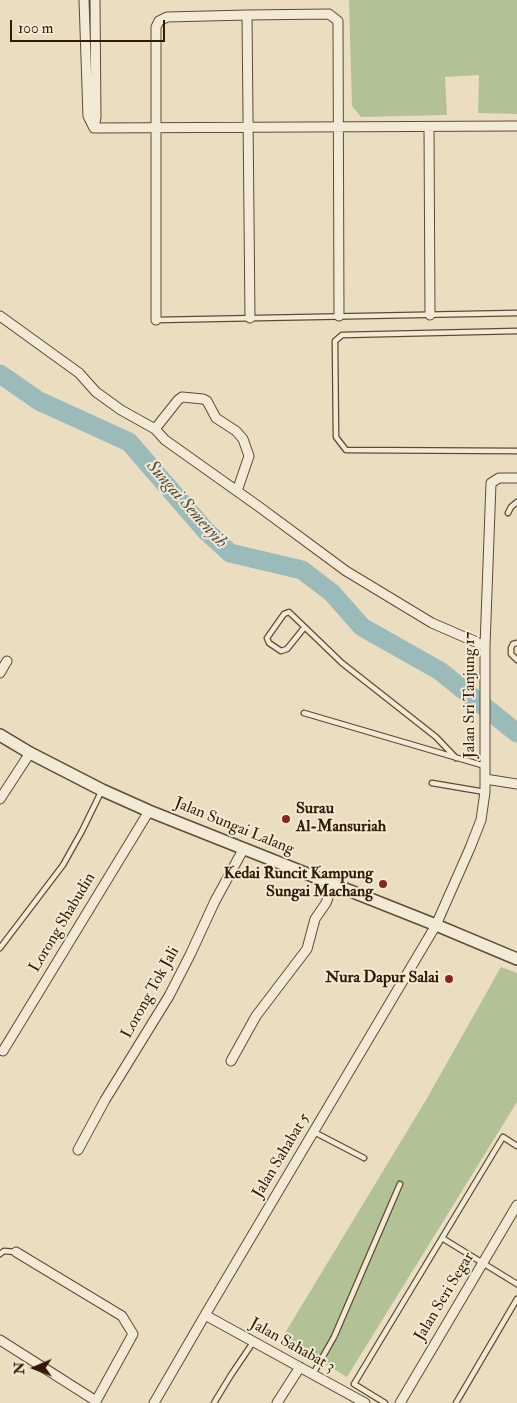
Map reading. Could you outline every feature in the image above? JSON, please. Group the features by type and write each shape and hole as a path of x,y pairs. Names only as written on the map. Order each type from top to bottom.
{"street":[{"path":"84,0 88,116 94,128"},
{"path":"94,128 96,117 95,0"},
{"path":"156,320 156,27 159,21 167,17 246,15 329,14 338,21 339,316"},
{"path":"246,15 250,318"},
{"path":"94,128 517,126"},
{"path":"429,127 430,315"},
{"path":"0,316 78,373 96,392 121,410 154,429 165,440 354,576 432,622 485,646"},
{"path":"154,429 182,397 207,401 216,418 236,431 243,439 249,456 237,491"},
{"name":"Jalan Sri Tanjung 17","path":"436,925 480,820 485,792 485,646 491,482 498,478 517,478"},
{"path":"0,673 7,661"},
{"name":"Jalan Sungai Lalang","path":"0,735 30,753 102,790 149,811 517,959"},
{"path":"0,799 30,753"},
{"path":"486,779 517,784"},
{"name":"Lorong Shabudin","path":"3,1051 149,811"},
{"name":"Lorong Tok Jali","path":"78,1150 168,996 190,955 215,901 244,848"},
{"path":"231,1061 256,1016 307,949 315,918 326,903 333,884"},
{"name":"Jalan Sahabat 5","path":"154,1403 436,925"},
{"name":"Jalan Seri Segar","path":"400,1403 517,1205"},
{"path":"0,1340 95,1402 133,1334 122,1316 16,1252"},
{"name":"Jalan Sahabat 3","path":"205,1315 365,1403"},
{"path":"276,1403 300,1367"}],"lane":[{"path":"156,320 517,314"},
{"path":"517,331 342,335 335,341 336,437 346,450 517,451"},
{"path":"508,513 517,502"},
{"path":"304,628 287,649 281,650 269,643 267,638 284,614 288,612 342,663 436,737 456,758"},
{"path":"517,644 513,644 511,648 511,654 517,660"},
{"path":"304,713 486,767"},
{"path":"432,783 485,792"},
{"path":"0,948 63,865 102,790"},
{"path":"314,1132 364,1158"},
{"path":"385,1403 354,1384 503,1137 517,1146"},
{"path":"313,1374 334,1337 400,1184"},
{"path":"442,1238 517,1284"},
{"path":"0,1254 4,1250 16,1252"},
{"path":"456,1403 517,1300"},
{"path":"214,1403 254,1341"}],"green space":[{"path":"349,0 517,0 517,114 478,113 479,75 445,77 447,115 361,117 352,106"},
{"path":"501,967 517,973 517,1102 347,1377 282,1338 426,1100"}],"waterway":[{"name":"Sungai Semenyih","path":"0,374 39,401 129,442 206,531 230,553 302,570 332,593 362,627 440,671 517,733"}],"place":[{"name":"Surau Al-Mansuriah","path":"286,819"},
{"name":"Kedai Runcit Kampung Sungai Machang","path":"383,884"},
{"name":"Nura Dapur Salai","path":"449,979"}]}
